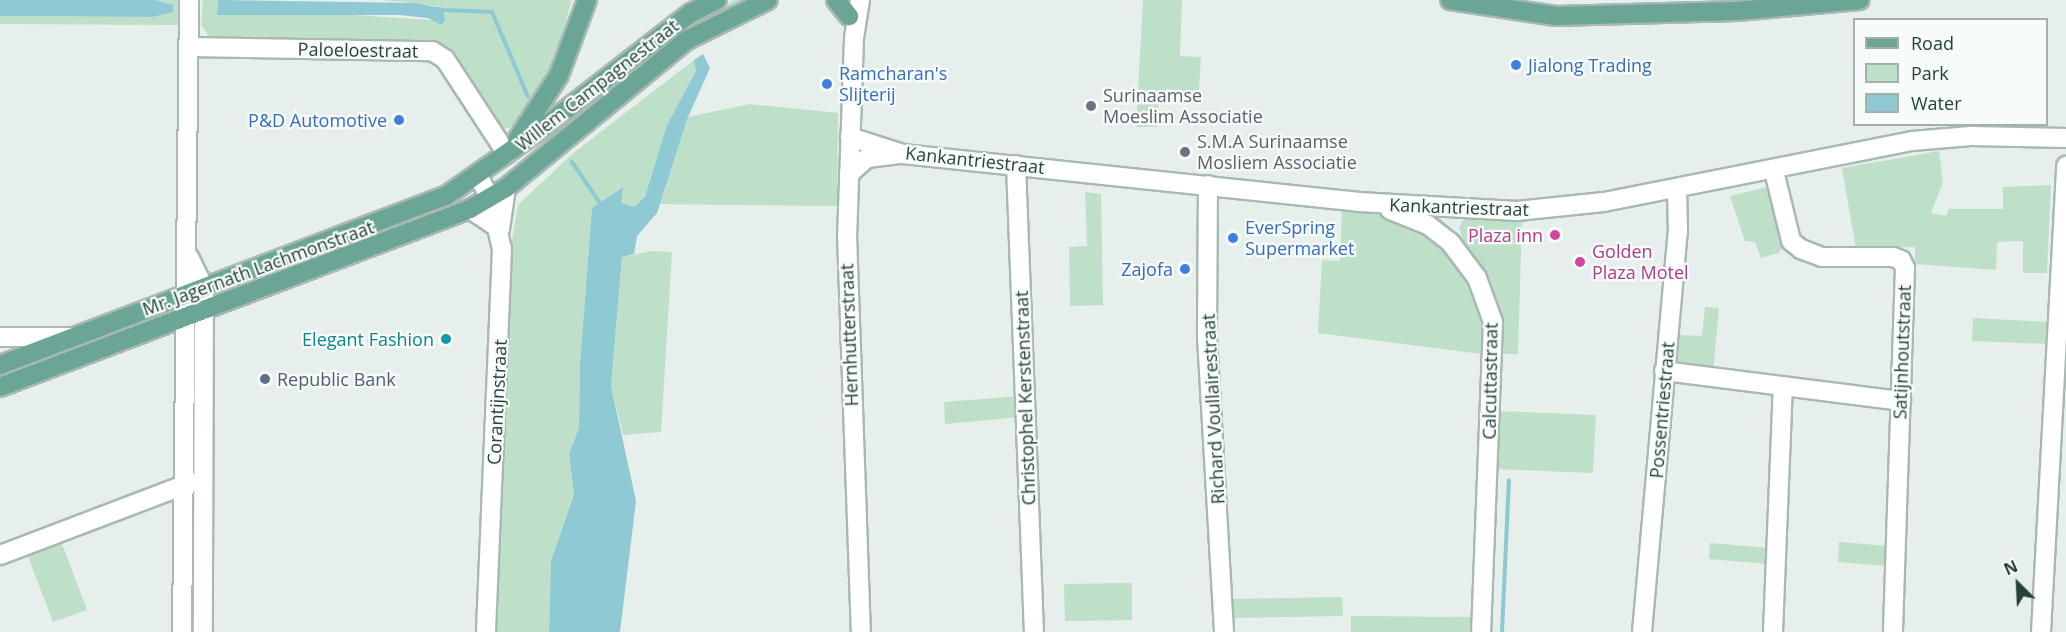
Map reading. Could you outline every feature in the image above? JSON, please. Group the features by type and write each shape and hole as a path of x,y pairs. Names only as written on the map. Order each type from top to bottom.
{"main road":[{"path":"507,154 559,75 587,0"},
{"name":"Willem Campagnestraat","path":"507,154 691,13 717,0"},
{"name":"Willem Campagnestraat","path":"506,188 687,40 768,0"},
{"path":"836,0 847,8"},
{"path":"1450,0 1556,16 1860,0"},
{"name":"Mr. Jagernath Lachmonstraat","path":"0,365 415,210 478,176 507,154"},
{"name":"Mr. Jagernath Lachmonstraat","path":"0,387 470,209 506,188"}],"street":[{"path":"182,632 183,318 189,257 191,47 189,0"},
{"name":"Hernhutterstraat","path":"860,0 854,38 850,137 848,331 861,632"},
{"name":"Hernhutterstraat","path":"847,8 854,38"},
{"name":"Paloeloestraat","path":"191,47 432,51 445,58 507,154"},
{"name":"Kankantriestraat","path":"850,137 903,154 1359,202 1468,210 1566,208 1774,171 1912,141 1971,136 2066,138"},
{"path":"849,174 867,158 903,154"},
{"name":"Christophel Kerstenstraat","path":"1016,165 1034,632"},
{"path":"2041,632 2066,166"},
{"name":"Satijnhoutstraat","path":"1774,171 1791,241 1801,249 1822,257 1901,260 1905,268 1893,632"},
{"name":"Corantijnstraat","path":"478,176 490,198 500,229 502,288 486,632"},
{"name":"Richard Voullairestraat","path":"1208,185 1207,337 1224,632"},
{"path":"470,209 500,229 506,188"},
{"name":"Possentriestraat","path":"1642,632 1678,232 1677,188"},
{"name":"Calcuttastraat","path":"1359,202 1399,212 1428,225 1460,253 1486,298 1493,321 1481,632"},
{"path":"1460,253 1452,229 1455,219 1468,210"},
{"path":"189,257 204,288 203,632"},
{"path":"0,337 75,337"},
{"path":"1664,371 1900,401"},
{"path":"1773,632 1783,386"},
{"path":"0,555 181,483 203,481"}],"green space":[{"path":"155,0 188,0 189,56 177,56 178,25 0,24 0,16 152,17 173,5"},
{"path":"203,0 218,0 217,15 323,13 433,20 438,6 383,0 572,0 551,72 519,124 505,129 451,58 211,39 201,25"},
{"path":"734,0 754,0 602,98 600,93 671,36"},
{"path":"1143,0 1182,0 1180,56 1201,57 1199,91 1159,91 1157,127 1136,127"},
{"path":"694,60 696,71 667,125 645,195 634,207 620,203 622,187 592,208 580,364 579,428 569,454 574,493 551,561 549,632 494,632 511,247 518,205 572,154"},
{"path":"750,104 838,113 837,206 660,204 688,117"},
{"path":"1939,151 1943,182 1931,213 1946,216 1949,209 2003,209 2003,187 2051,185 2047,273 2023,273 2023,241 1997,242 1996,270 1915,264 1915,247 1856,249 1842,168"},
{"path":"1775,185 1788,242 1778,253 1761,258 1755,242 1745,241 1730,196"},
{"path":"1085,192 1101,194 1103,305 1070,306 1069,247 1087,246"},
{"path":"1342,209 1393,214 1455,256 1481,302 1489,355 1318,333 1322,260 1340,261"},
{"path":"1465,217 1522,218 1518,354 1502,354 1498,304 1463,240 1459,228"},
{"path":"389,227 402,228 216,298 211,297 215,291"},
{"path":"653,251 672,252 661,432 623,435 611,386 622,257"},
{"path":"175,307 178,312 0,382 0,373"},
{"path":"1705,307 1719,308 1713,372 1679,365 1676,358 1679,335 1702,336"},
{"path":"1973,318 2051,322 2050,344 1972,341"},
{"path":"1021,396 1022,417 945,424 944,402"},
{"path":"1497,411 1596,415 1593,473 1494,469"},
{"path":"61,541 87,610 53,622 27,554"},
{"path":"1839,542 1889,546 1888,566 1838,562"},
{"path":"1710,543 1770,548 1768,564 1709,559"},
{"path":"1132,583 1132,620 1065,621 1064,584"},
{"path":"1342,597 1343,616 1234,618 1233,599"},
{"path":"1351,616 1476,617 1475,632 1351,632"}],"water":[{"path":"0,0 155,0 173,5 173,12 152,17 0,16"},
{"path":"218,0 415,3 443,8 445,20 441,25 428,18 399,15 217,15"},
{"path":"703,54 710,68 688,117 657,213 637,236 634,254 622,257 611,386 636,501 620,632 549,632 551,561 574,494 569,454 579,428 580,364 592,208 623,187 621,203 634,207 645,196 667,125 696,71 694,60"}],"waterway":[{"path":"442,10 492,12 528,97"},
{"path":"572,162 600,203"},
{"path":"1502,632 1509,480"}],"place":[{"name":"Jialong Trading","path":"1516,65"},
{"name":"Ramcharan's Slijterij","path":"827,84"},
{"name":"Surinaamse Moeslim Associatie","path":"1091,106"},
{"name":"P&D Automotive","path":"399,120"},
{"name":"S.M.A Surinaamse Mosliem Associatie","path":"1185,152"},
{"name":"Plaza inn","path":"1555,235"},
{"name":"EverSpring Supermarket","path":"1233,238"},
{"name":"Golden Plaza Motel","path":"1580,262"},
{"name":"Zajofa","path":"1185,269"},
{"name":"Elegant Fashion","path":"446,339"},
{"name":"Republic Bank","path":"265,379"}]}
